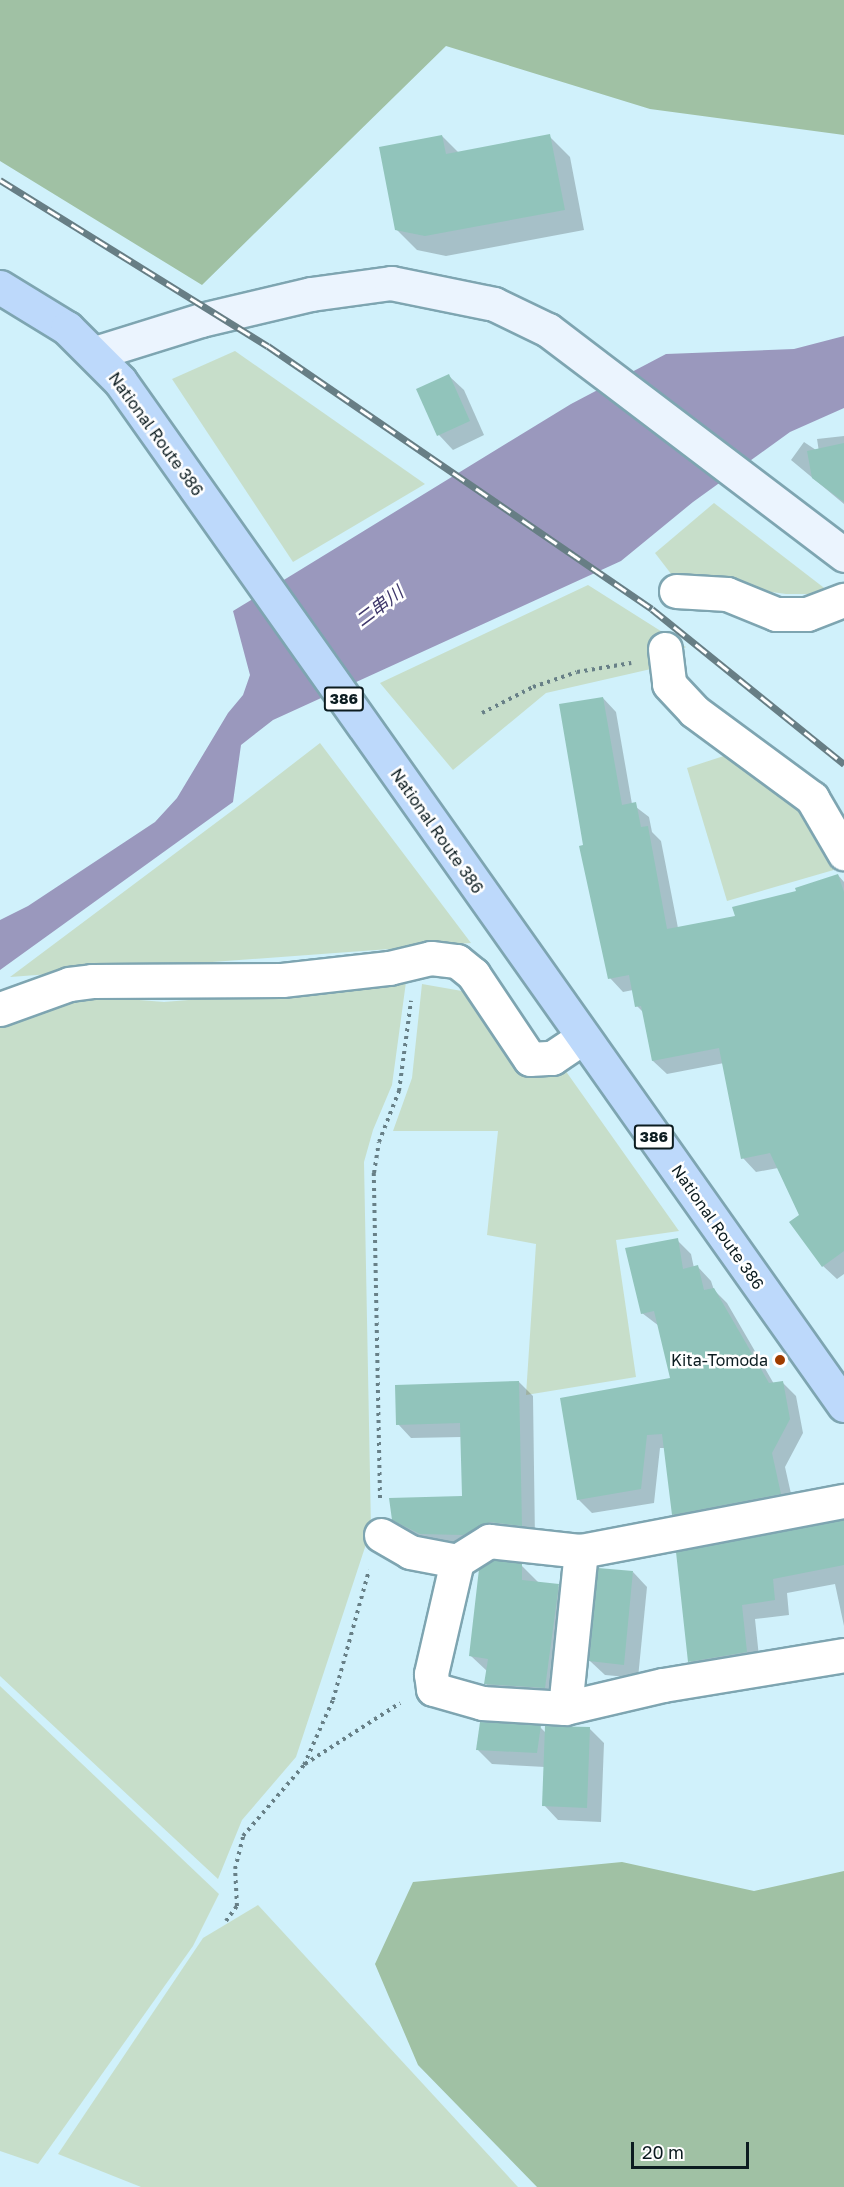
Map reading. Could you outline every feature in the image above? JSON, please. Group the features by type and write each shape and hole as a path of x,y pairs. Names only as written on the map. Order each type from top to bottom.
{"highway":[{"name":"National Route 386","path":"0,286 67,328 95,353 120,381 844,1405"}],"street":[{"path":"95,353 212,318 311,294 392,283 494,304 548,330 804,521 844,555"},
{"path":"676,591 727,594 776,614 807,614 844,600"},
{"path":"665,654 669,684 694,711 812,798 844,853"},
{"path":"0,1009 69,984 92,981 282,980 431,958 457,961 473,974 530,1059 552,1058 583,1036"},
{"path":"381,1535 410,1552 457,1561 489,1541 581,1551 844,1501"},
{"path":"566,1708 581,1551"},
{"path":"457,1561 431,1674 433,1689 482,1702 566,1708 663,1685 844,1655"}],"path":[{"path":"482,713 533,687 577,672 665,654"},
{"path":"226,1921 237,1906 235,1869 243,1836 304,1764 333,1700 381,1535 374,1173 379,1142 399,1091 406,1058 414,962"},
{"path":"304,1764 399,1703 433,1689"}],"green space":[{"path":"0,0 844,0 844,135 650,109 446,46 202,285 0,161"},
{"path":"235,351 425,484 293,562 172,379"},
{"path":"714,503 832,594 786,594 675,579 655,553"},
{"path":"588,585 686,647 651,669 546,693 453,770 380,683"},
{"path":"320,743 471,943 10,977 241,804"},
{"path":"736,752 810,805 844,867 727,901 687,768"},
{"path":"406,982 392,1085 373,1130 364,1162 371,1529 296,1757 242,1820 218,1879 0,1676 0,1023 90,996 164,1002"},
{"path":"422,984 462,991 486,1016 523,1073 565,1070 679,1231 616,1240 636,1377 526,1395 536,1244 487,1235 498,1131 393,1131 412,1078"},
{"path":"0,1686 219,1894 193,1946 38,2164 0,2151"},
{"path":"622,1862 754,1891 844,1871 844,2187 537,2187 418,2065 375,1964 413,1882"},
{"path":"258,1905 518,2187 141,2187 58,2154 203,1938"}],"water":[{"name":"二串川","path":"844,336 844,408 790,432 693,502 621,561 273,720 241,745 233,802 0,970 0,920 28,906 155,822 177,798 228,713 243,695 250,675 233,611 571,404 666,354 794,349"}],"building":[{"path":"550,134 565,210 425,236 395,230 379,147 442,135 446,154"},
{"path":"449,374 470,421 437,436 416,389"},
{"path":"844,443 844,502 812,478 807,451"},
{"path":"603,697 622,805 636,802 641,827 648,826 667,929 735,916 732,907 796,891 795,888 838,874 844,892 844,1251 822,1267 789,1222 799,1215 770,1153 741,1159 719,1048 652,1061 641,1006 635,1007 629,975 608,979 579,846 583,845 559,704"},
{"path":"678,1238 683,1269 698,1265 704,1290 714,1288 769,1383 783,1381 790,1419 772,1453 781,1494 672,1515 662,1434 647,1435 641,1489 577,1500 560,1398 670,1378 654,1311 641,1314 625,1248"},
{"path":"519,1381 522,1526 490,1522 463,1535 420,1534 392,1520 389,1498 462,1496 460,1423 396,1425 395,1385"},
{"path":"844,1520 844,1565 773,1579 775,1600 742,1605 747,1652 688,1662 676,1552"},
{"path":"493,1560 522,1563 522,1580 559,1584 545,1688 484,1684 488,1659 469,1656 479,1569"},
{"path":"598,1568 633,1571 624,1665 589,1661"},
{"path":"480,1722 541,1725 537,1753 476,1750"},
{"path":"545,1726 590,1727 587,1808 542,1806"}],"railway":[{"path":"0,180 268,346 652,609 844,764"}],"place":[{"name":"Kita-Tomoda","path":"780,1360"}]}
